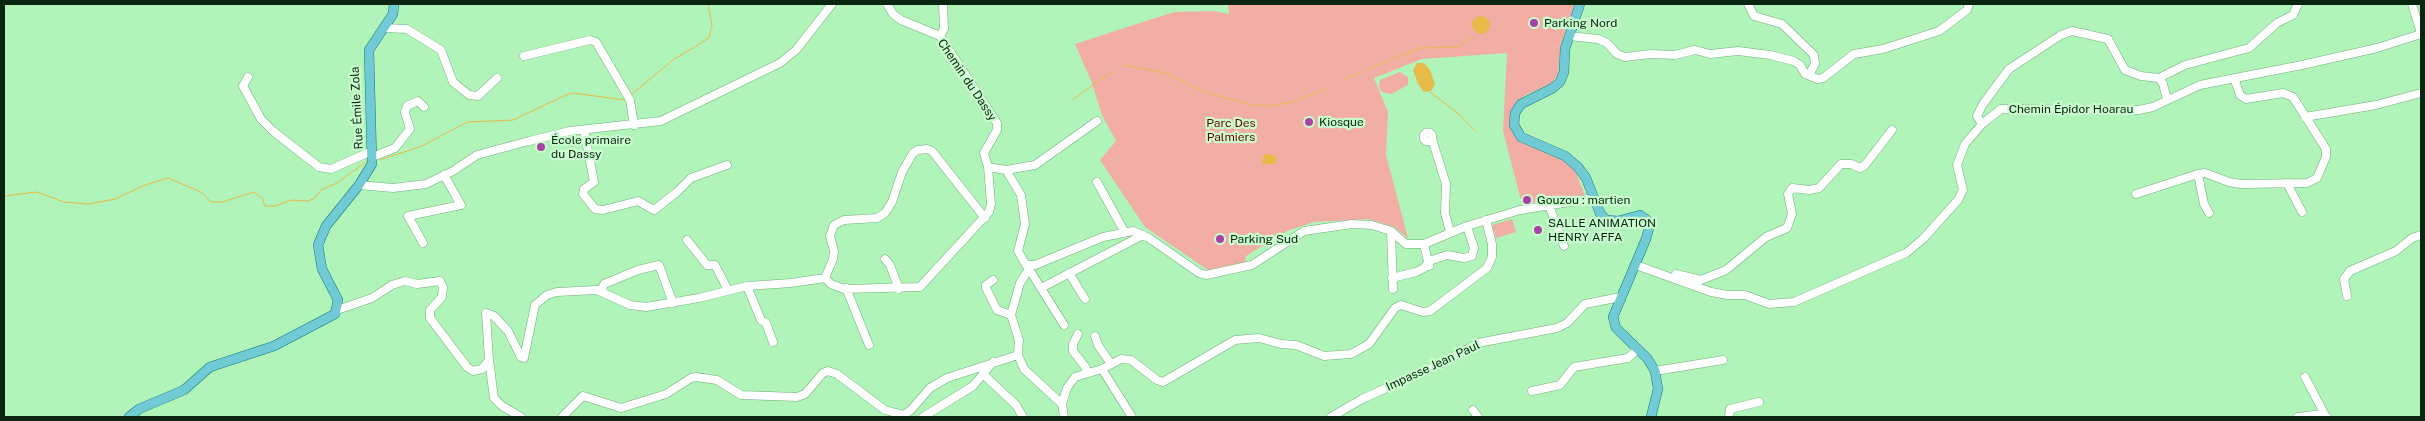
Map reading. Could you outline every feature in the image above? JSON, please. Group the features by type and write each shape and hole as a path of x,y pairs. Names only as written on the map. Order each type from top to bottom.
{"main road":[{"name":"Rue Émile Zola","path":"338,310 338,300 322,269 318,244 326,226 370,169 372,154 367,60 373,42 393,14 394,4"},
{"path":"1580,4 1565,49 1564,72 1560,82 1553,88 1521,104 1515,112 1514,125 1521,137 1572,161 1586,178 1602,217 1611,222 1640,215 1647,220 1649,228 1636,265 1613,317 1616,328 1638,349 1655,371 1658,389 1651,417"},
{"path":"129,417 139,409 179,394 210,368 274,346 330,318 338,310"}],"street":[{"path":"359,185 393,188 426,184 477,155 584,130 663,120 780,63 796,50 832,4"},
{"name":"Chemin du Dassy","path":"887,4 893,14 901,20 940,36 997,123 997,130 984,153 988,166"},
{"path":"940,36 944,26 943,4"},
{"path":"1748,4 1754,16 1782,24 1814,55 1815,64 1810,75"},
{"path":"1569,36 1598,39 1607,44 1617,54 1625,57 1651,54 1675,55 1694,50 1713,54 1738,51 1770,55 1794,62 1800,66 1805,74 1818,79 1824,78 1854,54 1884,49 1939,31 1967,10 1969,4"},
{"path":"1982,124 1977,116 1983,104 2009,69 2066,32 2072,31 2105,37 2114,46 2125,70 2141,76 2159,78 2186,65 2249,48 2277,23 2293,15 2298,4"},
{"path":"2412,4 2421,34"},
{"path":"384,28 407,29 441,50 453,82 469,95 478,96 496,78"},
{"name":"Chemin Épidor Hoarau","path":"1636,265 1711,292 1745,295 1774,305 1794,302 1906,253 1923,238 1958,200 1963,190 1957,165 1965,144 1982,124 2001,109 2139,110 2153,107 2200,85 2358,52 2421,34"},
{"path":"524,56 593,40 628,98 634,125"},
{"path":"248,77 242,86 261,119 319,168 331,169 395,148 410,129 405,112 407,106 418,101 424,107"},
{"path":"2159,78 2163,84 2167,99"},
{"path":"2136,194 2205,173 2229,182 2241,184 2312,181 2320,174 2326,158 2326,149 2293,97 2287,93 2250,100 2242,97 2234,78"},
{"path":"2305,117 2376,105 2421,93"},
{"path":"521,417 502,406 494,398 486,313 494,316 508,331 521,357 524,358 535,304 538,300 557,292 581,289 601,291 630,305 646,306 673,303 747,286 791,283 825,278 840,288 915,289 924,284 985,218 991,204 988,166 1006,170 1035,164 1097,121"},
{"path":"584,130 594,182 584,189 583,194 594,209 603,210 638,201 654,210 691,178 727,165"},
{"path":"1656,272 1659,268 1694,280 1701,280 1726,270 1766,237 1786,228 1792,214 1788,194 1792,188 1810,190 1818,188 1842,164 1851,164 1860,168 1865,166 1892,130"},
{"path":"1432,140 1446,184 1445,213 1450,232"},
{"path":"825,278 834,252 830,236 834,225 844,220 877,218 886,213 902,172 913,153 918,150 926,149 932,151 985,218"},
{"path":"1006,170 1024,205 1025,224 1018,251 1064,324"},
{"path":"2198,174 2202,199 2209,213"},
{"path":"423,243 408,216 460,206 444,175"},
{"path":"1098,182 1124,231"},
{"path":"2287,183 2302,212"},
{"path":"1027,267 1103,237 1124,231 1133,231 1143,235 1199,273 1206,275 1252,265 1304,231 1352,224 1372,224 1392,231 1406,244 1424,244 1450,232 1520,210 1595,198"},
{"path":"1549,205 1564,246"},
{"path":"1064,417 1063,396 1071,380 1086,372 1102,369 1128,359 1163,382 1235,340 1259,338 1281,344 1296,345 1324,356 1351,354 1369,344 1395,308 1401,305 1423,312 1430,311 1488,268 1492,257 1492,244 1486,220"},
{"path":"1392,278 1420,271 1452,254 1467,258 1473,255 1474,248 1467,226"},
{"path":"1392,231 1393,288"},
{"path":"1041,288 1143,235"},
{"path":"2347,296 2344,279 2350,271 2396,251 2412,238 2421,235"},
{"path":"687,240 703,262 707,265 715,265 728,290"},
{"path":"1424,244 1429,265"},
{"path":"885,259 890,265 899,288"},
{"path":"601,291 604,284 638,270 659,265 673,303"},
{"path":"1027,267 1020,283 1011,315 1019,340 1018,354 1024,369 1062,404"},
{"path":"1069,273 1085,299"},
{"path":"993,280 986,285 986,288 997,310 1011,315"},
{"path":"338,310 372,298 392,285 405,281 417,284 440,281 443,287 442,297 430,310 430,318 467,367 473,371 482,369 489,360"},
{"path":"747,286 761,320 766,323 773,342"},
{"path":"846,288 869,345"},
{"name":"Impasse Jean Paul","path":"1331,417 1362,399 1444,362 1478,343 1556,328 1567,323 1585,304 1621,297"},
{"path":"1078,334 1073,344 1073,351 1086,368 1086,372"},
{"path":"1095,336 1098,345 1112,364"},
{"path":"1532,391 1560,385 1574,368 1628,358 1638,349"},
{"path":"562,417 583,396 621,408 666,394 685,381 696,377 717,380 741,395 797,397 804,394 823,373 828,371 837,374 878,406 894,414 908,414 930,388 947,378 1018,354"},
{"path":"1655,371 1724,360"},
{"path":"917,404 924,416 973,386 993,362"},
{"path":"1102,369 1132,417"},
{"path":"984,375 1016,405 1023,417"},
{"path":"2302,417 2326,416 2305,377"},
{"path":"1730,417 1730,409 1759,402"},
{"path":"1473,410 1478,417"}],"green space":[{"name":"Parc Des Palmiers","path":"1228,4 1575,4 1561,44 1558,75 1552,83 1524,96 1515,106 1509,125 1513,134 1520,141 1556,155 1574,168 1585,195 1522,204 1503,131 1507,53 1422,59 1374,78 1388,112 1386,155 1408,238 1394,227 1369,219 1314,222 1287,231 1246,256 1245,262 1208,270 1145,227 1100,160 1116,141 1102,115 1092,83 1075,44 1174,12 1213,11 1229,14"},
{"path":"1400,72 1408,77 1408,85 1391,94 1382,92 1379,88 1380,80"},
{"path":"1512,219 1516,232 1496,238 1492,225"}],"shaded area":[{"path":"1481,16 1489,21 1490,25 1485,33 1481,34 1473,29 1472,25 1477,17"},
{"path":"1417,63 1424,63 1430,70 1435,84 1431,91 1424,92 1418,84 1413,70"},
{"path":"1264,154 1274,155 1277,159 1275,164 1262,164"}],"waterway":[{"path":"632,94 673,60 709,38 712,25 708,4"},
{"path":"1365,70 1420,48 1458,47 1471,38"},
{"path":"1124,65 1165,73 1207,93 1253,105 1272,106 1292,102 1326,89"},
{"path":"1072,100 1113,71"},
{"path":"1345,79 1362,72"},
{"path":"1430,92 1460,115 1475,131"},
{"path":"380,160 422,146 467,122 513,120 573,93 625,100"},
{"path":"4,196 37,192 64,202 88,204 115,199 145,185 168,178 201,192 211,202 222,202 254,192 262,198 265,206 275,206 292,200 308,201 315,198 321,190 337,183 367,161"}],"place":[{"name":"Parking Nord","path":"1534,23"},
{"name":"Kiosque","path":"1309,122"},
{"name":"École primaire du Dassy","path":"541,147"},
{"name":"Gouzou : martien","path":"1527,200"},
{"name":"SALLE ANIMATION HENRY AFFA","path":"1538,230"},
{"name":"Parking Sud","path":"1220,239"}]}
